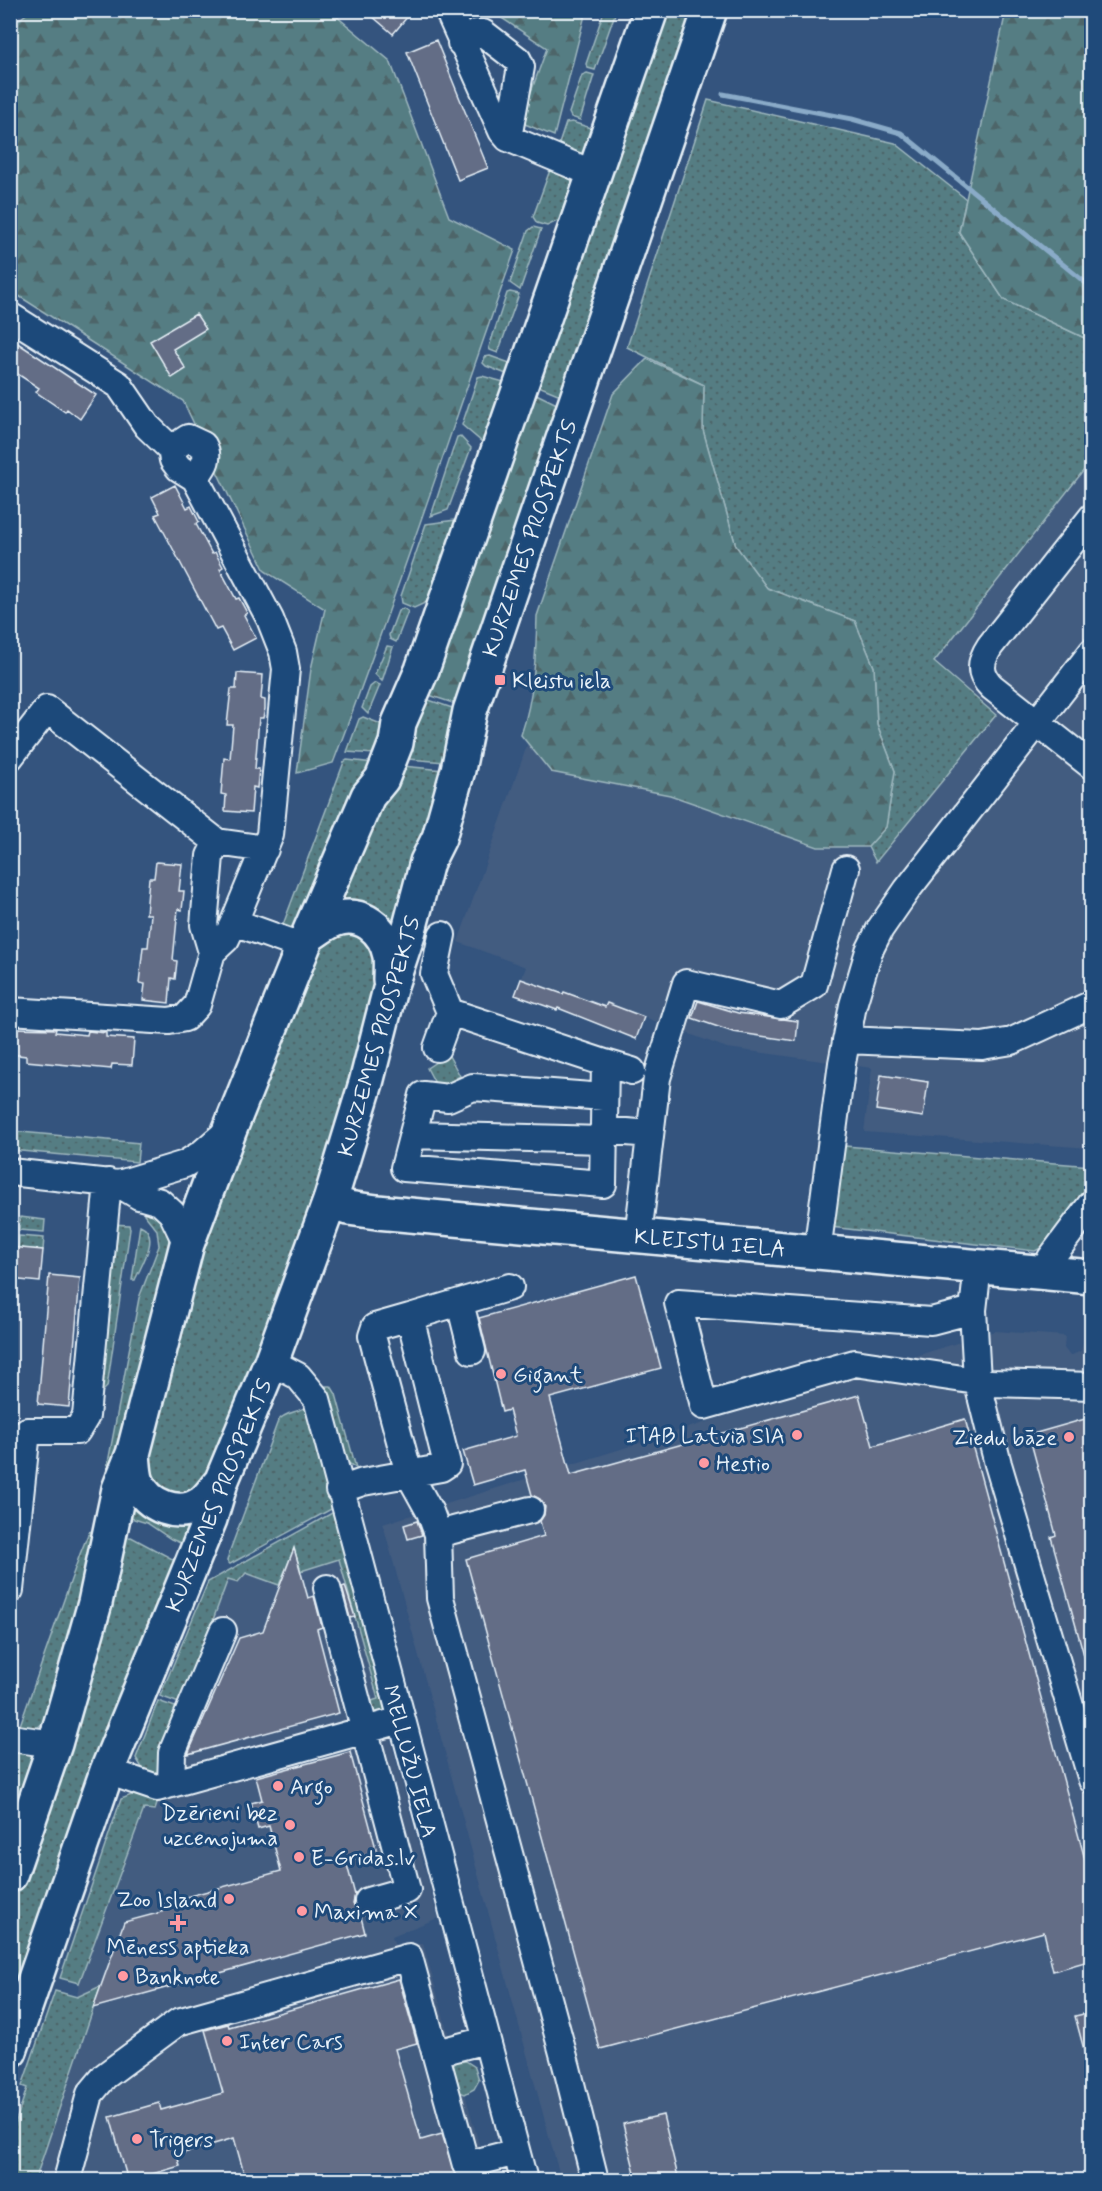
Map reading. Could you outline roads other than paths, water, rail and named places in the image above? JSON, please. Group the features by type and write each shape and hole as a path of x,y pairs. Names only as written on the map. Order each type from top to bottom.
{"main road":[{"path":"10,1875 55,1744 95,1603 119,1489 133,1454 187,1244 230,1129 306,941 369,796 382,779 396,743 399,723 422,670 651,10"},
{"name":"KURZEMES PROSPEKTS","path":"10,2051 107,1771 210,1519 221,1482 272,1362 330,1201 366,1083 391,985 408,934 427,862 439,838 464,750 464,730 470,711 710,10"},
{"path":"306,941 334,920 345,917 368,922 381,934 390,956 391,985"},
{"name":"KLEISTU IELA","path":"330,1201 370,1212 1092,1276"},
{"path":"133,1454 137,1482 147,1497 160,1507 178,1510 202,1503 221,1482"}],"street":[{"path":"448,10 502,131 508,138 594,174"},
{"path":"461,43 476,33 483,33 518,60 521,68 508,138"},
{"path":"10,316 108,375 128,393 139,415 171,449 185,439 196,440 203,445 207,454 206,463 195,478 270,619 283,652 284,698 272,824 265,849 226,939 213,952 197,1005 185,1018 169,1021 10,1011"},
{"path":"1092,517 990,646 982,660 982,672 988,683 1092,766"},
{"path":"817,1252 846,1040 861,976 880,929 907,890 1092,652"},
{"path":"10,757 47,709 217,842 265,849"},
{"path":"213,952 204,925 210,856 217,842"},
{"path":"638,1236 657,1078 687,983 781,1005 814,985 846,869"},
{"path":"234,922 306,941"},
{"path":"437,1048 450,1012 434,975 442,935"},
{"path":"846,1040 982,1046 1012,1041 1092,1004"},
{"path":"450,1012 632,1071"},
{"path":"604,1097 473,1087 448,1098 423,1095 404,1168 603,1184 605,1063"},
{"path":"10,1172 114,1183 185,1164 201,1154 230,1129"},
{"path":"413,1135 650,1134"},
{"path":"114,1183 139,1196 160,1202 172,1214 187,1244"},
{"path":"10,1590 27,1431 77,1431 86,1416 114,1183"},
{"path":"1044,1272 1051,1258 1092,1203"},
{"path":"978,1266 973,1310 976,1380 998,1464 1092,1780"},
{"path":"510,1287 375,1327 372,1336 409,1474 430,1512 438,1534 441,1598 595,2181"},
{"path":"460,1303 472,1351"},
{"path":"973,1310 931,1321 678,1303 704,1406 855,1363 990,1383 1092,1386"},
{"path":"339,1490 363,1482 441,1468 447,1464 410,1317"},
{"name":"MELLUŽU IELA","path":"272,1362 297,1376 317,1399 339,1490 524,2181"},
{"path":"438,1534 530,1510"},
{"path":"327,1588 407,1890 368,1900"},
{"path":"171,1784 172,1754 223,1631"},
{"path":"107,1771 157,1788 401,1720"},
{"path":"10,1738 55,1744"},
{"path":"393,1836 429,1826"},
{"path":"67,2181 90,2094 105,2076 178,2022 409,1957 466,2165 516,2152"},
{"path":"436,2053 486,2040"}],"waterway":[{"path":"723,94 852,119 901,133 1092,288"}],"place":[{"name":"Kleistu iela","path":"500,680"},
{"name":"Gigant","path":"501,1374"},
{"name":"ITAB Latvia SIA","path":"797,1435"},
{"name":"Ziedu bāze","path":"1069,1437"},
{"name":"Hestio","path":"704,1463"},
{"name":"Argo","path":"278,1786"},
{"name":"Dzērieni bez uzcenojuma","path":"290,1825"},
{"name":"E-Gridas.lv","path":"299,1857"},
{"name":"Zoo Island","path":"229,1899"},
{"name":"Maxima X","path":"302,1911"},
{"name":"Mēness aptieka","path":"178,1923"},
{"name":"Banknote","path":"123,1976"},
{"name":"Inter Cars","path":"227,2041"},
{"name":"Trigers","path":"137,2139"}]}
